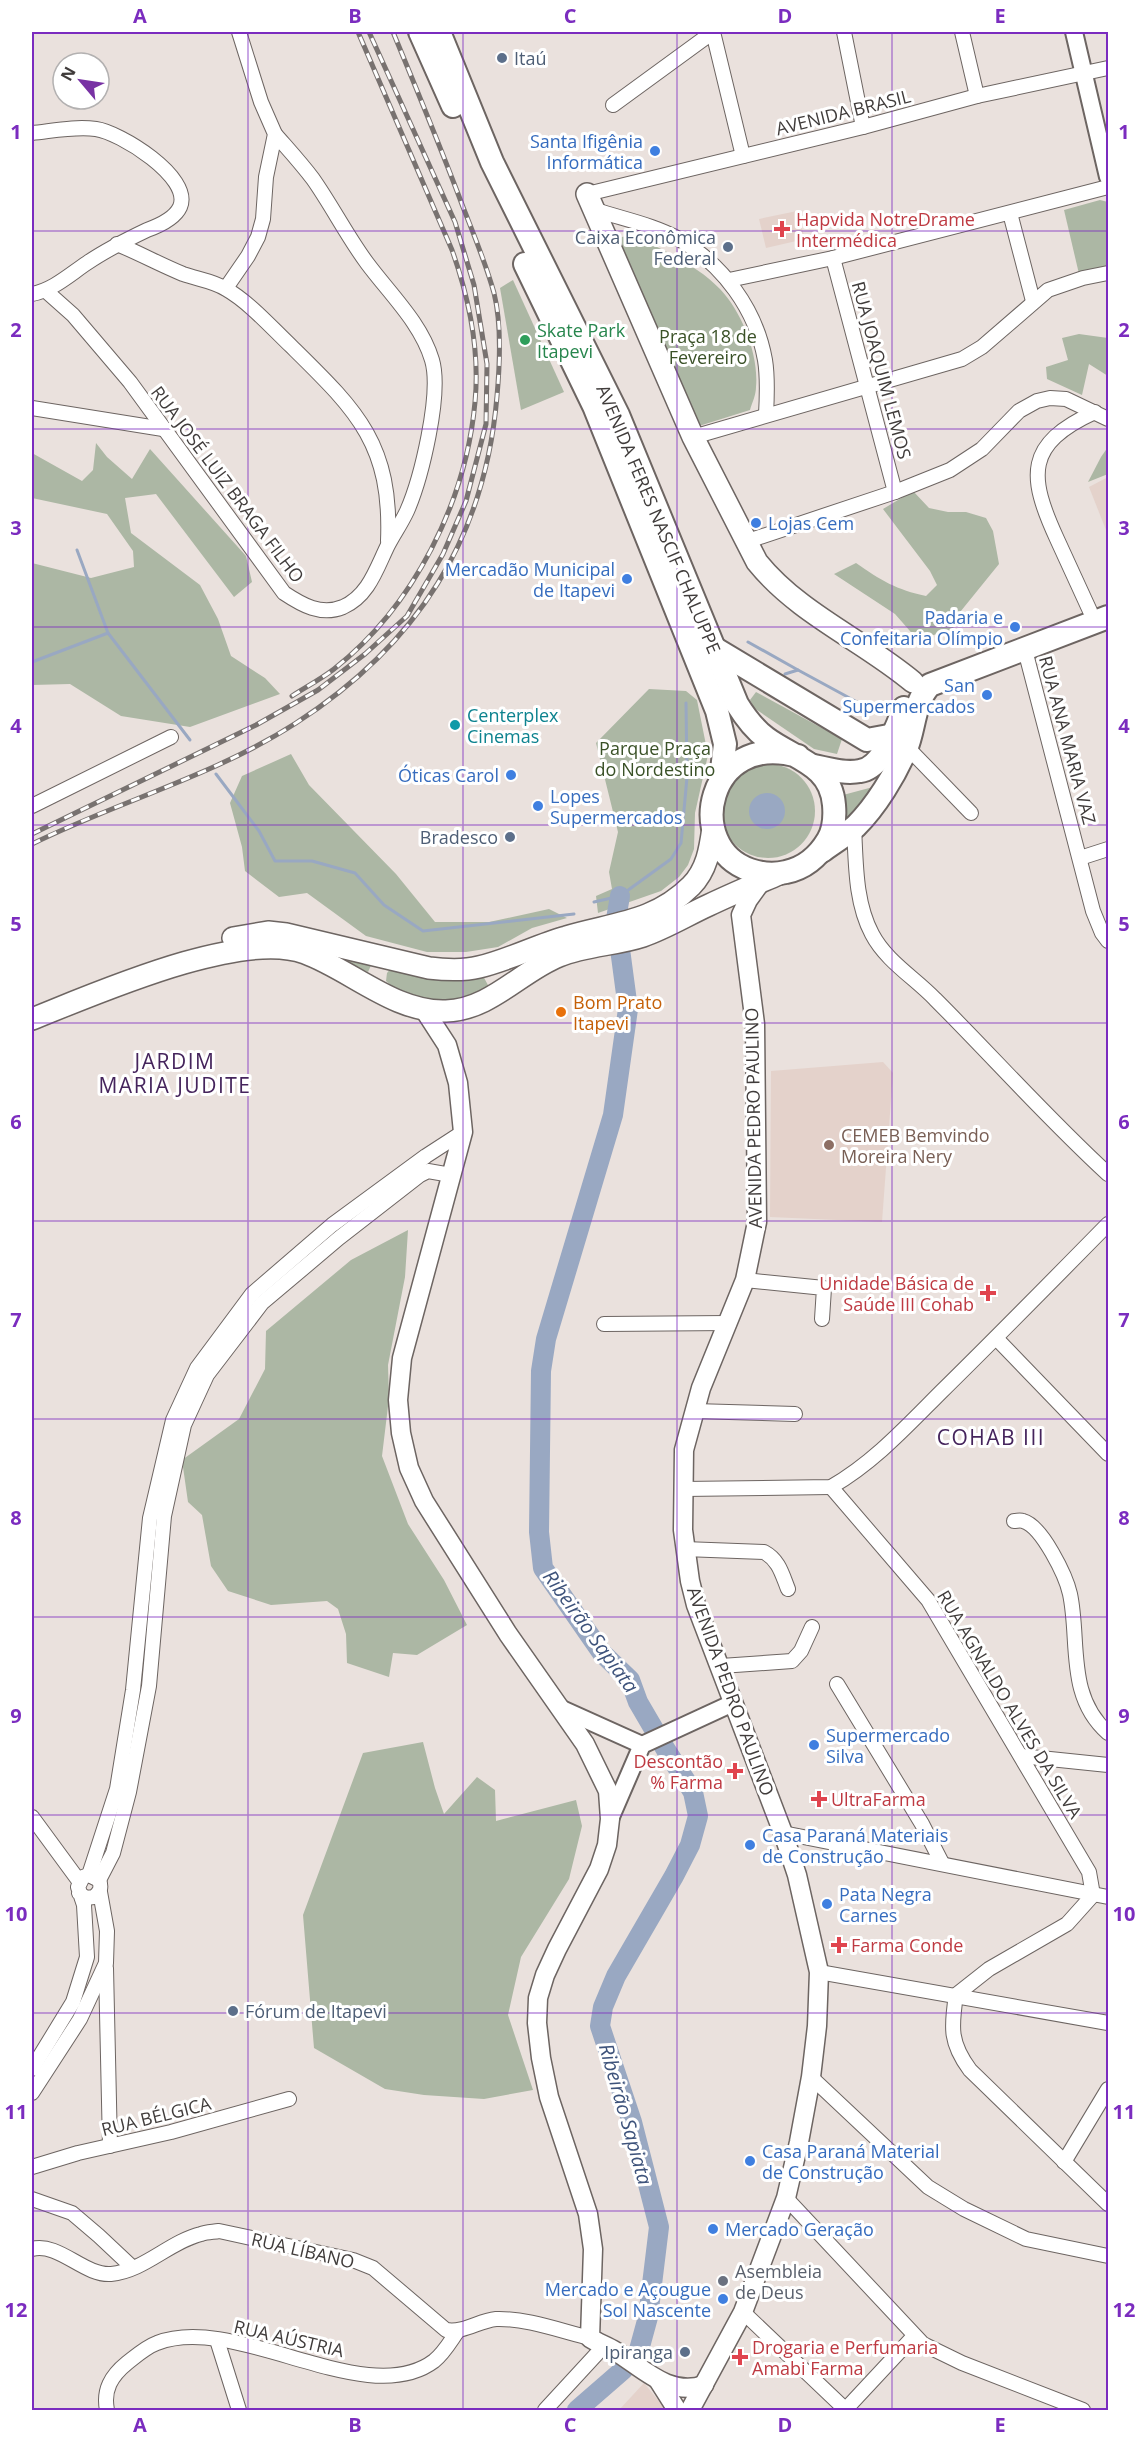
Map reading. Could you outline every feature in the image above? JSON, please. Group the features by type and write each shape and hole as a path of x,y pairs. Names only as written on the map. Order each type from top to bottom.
{"highway":[{"name":"AVENIDA FERES NASCIF CHALUPPE","path":"420,32 534,285 586,388 698,663 722,728 725,752 721,779"},
{"name":"AVENIDA FERES NASCIF CHALUPPE","path":"439,32 507,194 618,415 737,704 746,719 768,740 806,761"},
{"path":"918,687 930,685 1025,650 1102,611"},
{"path":"918,687 1102,611"},
{"path":"712,647 867,740 901,741"},
{"path":"901,741 872,766 862,771 837,771 782,751 765,751 749,756 734,765 721,779 715,793 711,810 713,828 720,844 731,858 745,868 770,878 802,867 854,827 874,803 901,741 915,716 918,687"},
{"path":"806,761 827,780 833,798 835,817 831,835 821,852"}],"main road":[{"path":"591,202 693,437 757,562 784,590 817,616 918,687"},
{"path":"32,1006 208,942 268,932 307,938 429,969 480,967 568,936 633,921 664,905 687,890 703,870 713,828"},
{"path":"32,1019 189,962 227,951 255,948 282,948 304,952 384,994 423,1008 446,1011 466,1008 491,997 559,956 643,936 770,878"},
{"name":"AVENIDA PEDRO PAULINO","path":"696,2407 704,2385 743,2312 786,2198 811,2077 817,2026 819,1972 805,1905 783,1833 696,1605 684,1549 684,1450 694,1411 711,1362 745,1280 757,1222 755,1024 741,915 748,900 770,878"},
{"path":"384,994 380,983 383,970 387,966 404,962"},
{"path":"480,967 489,969 494,974 495,982 491,997"},
{"path":"423,1008 447,1045 458,1083 463,1132 402,1358 398,1400 401,1433 409,1468 424,1501 508,1634 585,1744 608,1791 610,1819 607,1845 599,1869 545,1975 538,1998 537,2023 549,2097 588,2214 593,2249 597,2342 615,2351 658,2380 684,2388 704,2385"},
{"path":"658,2380 677,2410"}],"street":[{"path":"226,288 258,237 263,219 266,177 274,134 261,102 239,32"},
{"path":"613,105 713,32 743,156"},
{"path":"844,32 863,127"},
{"path":"962,32 976,96"},
{"path":"1074,32 1108,177"},
{"name":"AVENIDA BRASIL","path":"591,202 743,156 863,127 976,96 1084,75 1108,68"},
{"path":"32,133 93,128 122,138 169,172 178,185 182,200 180,208 172,216 117,244 46,291 32,294"},
{"name":"RUA JOSÉ LUIZ BRAGA FILHO","path":"46,291 73,315 130,382 284,593 298,603 327,611 342,608 354,601 366,589 406,513 429,433 434,381 433,363 426,343 413,322 366,262 314,180 274,134"},
{"path":"729,280 833,258 1108,187"},
{"path":"591,202 677,238 729,280 746,307 760,338 765,361 766,415"},
{"path":"1010,213 1033,301"},
{"path":"117,244 181,273 226,288 327,380 363,423 374,446 382,472 389,522 388,546"},
{"name":"RUA JOAQUIM LEMOS","path":"833,258 895,492"},
{"path":"693,437 934,369 962,359 981,347 1048,290 1062,284 1108,273"},
{"path":"745,542 895,492 950,470 982,449 1019,411 1037,401 1050,398 1066,399 1108,419"},
{"path":"32,408 163,429"},
{"path":"1095,412 1060,431 1048,444 1039,463 1036,479 1039,497 1046,515 1102,611"},
{"name":"RUA ANA MARIA VAZ","path":"1025,650 1093,911 1102,933 1108,940"},
{"path":"32,806 171,737"},
{"path":"901,741 971,813"},
{"path":"854,827 863,915 873,937 888,956 930,994 1108,1174"},
{"path":"1080,858 1108,849"},
{"path":"32,2069 73,2002 87,1957 84,1905 117,1789 133,1690 150,1518 173,1420 197,1368 252,1294 332,1225 426,1156 463,1132"},
{"path":"1088,1155 1108,1158"},
{"path":"89,1884 113,1853 123,1813 149,1686 164,1516 184,1425 207,1375 262,1303 339,1238 420,1175 428,1171 451,1176"},
{"path":"683,1489 831,1487 860,1470 996,1338 1108,1224"},
{"path":"745,1280 824,1288 822,1320"},
{"path":"604,1324 729,1323"},
{"path":"996,1338 1108,1454"},
{"path":"694,1411 795,1414"},
{"name":"RUA AGNALDO ALVES DA SILVA","path":"831,1487 928,1600 1089,1872 1093,1895"},
{"path":"1014,1521 1024,1521 1033,1528 1051,1551 1061,1570 1069,1592 1073,1644 1083,1693 1090,1711 1108,1732"},
{"path":"684,1549 764,1552 773,1557 778,1564 788,1589"},
{"path":"721,1666 792,1661 801,1651 812,1628"},
{"path":"837,1684 922,1824 942,1863"},
{"path":"610,1819 644,1744 733,1703"},
{"path":"562,1709 644,1744"},
{"path":"1021,1756 1108,1765"},
{"path":"32,1817 89,1884 106,1930 110,2146"},
{"path":"783,1833 1108,1897"},
{"path":"1093,1895 1067,1924 989,1969 956,1995 952,2023 953,2040 958,2054 970,2070 1108,2204"},
{"path":"32,2093 80,2019 106,1963"},
{"path":"819,1972 1108,2023"},
{"path":"811,2077 928,2187 1026,2239 1108,2256"},
{"path":"1064,2162 1108,2090"},
{"name":"RUA BÉLGICA","path":"32,2167 289,2099"},
{"path":"786,2198 923,2344 1083,2410"},
{"path":"32,2199 72,2213 132,2267"},
{"name":"RUA LÍBANO","path":"32,2249 47,2250 98,2272 109,2274 132,2267 201,2234 219,2231 353,2260 373,2268 446,2330 457,2332"},
{"path":"743,2312 846,2410 915,2336"},
{"path":"457,2332 478,2323 509,2320 597,2342 545,2410"},
{"name":"RUA AÚSTRIA","path":"107,2410 105,2400 110,2380 139,2354 158,2343 184,2338 217,2340 365,2374 387,2376 422,2369 446,2350 457,2332"},
{"path":"217,2340 239,2410"}],"shaded area":[{"name":"Hapvida NotreDrame Intermédica","path":"797,211 805,239 766,248 759,219"},
{"path":"1108,477 1108,535 1089,487"},
{"name":"CEMEB Bemvindo Moreira Nery","path":"883,1062 893,1073 882,1222 770,1217 771,1071"},
{"path":"644,2383 666,2410 619,2410"}],"green space":[{"path":"1100,200 1108,202 1108,269 1079,274 1064,210"},
{"name":"Praça 18 de Fevereiro","path":"633,235 701,272 728,299 742,322 755,361 756,390 750,410 699,426 616,238"},
{"name":"Skate Park Itapevi","path":"513,280 564,392 521,410 500,288"},
{"path":"1079,334 1108,338 1108,376 1089,364 1082,395 1047,379 1046,367 1068,360 1062,338"},
{"path":"96,443 107,457 132,479 150,449 246,556 252,582 234,597 156,494 125,498 131,533 200,585 218,619 231,656 265,678 280,694 190,727 121,716 70,684 32,685 32,563 91,578 134,567 133,551 107,514 32,498 32,453 82,481 93,470"},
{"path":"1108,447 1108,474 1088,482 1101,457"},
{"path":"913,491 929,508 948,512 966,512 986,518 993,531 999,564 952,622 954,630 917,639 895,614 834,574 856,563 889,584 916,594 926,596 937,585 930,571 883,509"},
{"name":"Parque Praça do Nordestino","path":"649,689 686,691 697,700 708,755 695,813 694,849 688,865 679,877 661,891 598,913 596,896 612,889 609,872 618,832 596,743"},
{"path":"756,692 842,739 837,754 814,749 754,708 750,700"},
{"path":"291,754 309,785 396,874 435,922 489,922 549,909 567,918 532,928 498,947 466,952 427,952 366,936 307,893 279,897 245,871 242,847 230,803 242,776"},
{"path":"768,764 786,768 801,778 811,793 815,811 811,829 801,844 786,854 768,858 750,854 735,844 725,829 721,811 725,793 735,778 750,768"},
{"path":"873,787 840,827 843,795"},
{"path":"305,945 373,961 368,972"},
{"path":"392,967 482,974 489,987 476,1000 440,1000 417,997 406,994 386,981 387,973"},
{"path":"408,1230 405,1277 388,1365 389,1398 382,1456 408,1524 444,1580 467,1625 417,1655 393,1653 389,1677 347,1663 346,1634 338,1609 327,1601 271,1605 228,1591 211,1566 202,1515 188,1502 182,1460 239,1419 265,1369 266,1331 351,1260"},
{"path":"423,1742 444,1814 477,1777 495,1790 496,1821 576,1800 582,1826 569,1879 521,1957 508,2015 533,2090 484,2099 424,2095 385,2089 314,2048 303,1915 363,1753"}],"water":[{"path":"767,793 780,798 785,811 780,824 767,829 754,824 749,811 754,798"}],"waterway":[{"path":"32,662 108,633 77,550"},
{"path":"108,633 190,740"},
{"path":"748,642 798,670"},
{"path":"785,674 798,670 868,708"},
{"path":"594,902 620,896 671,859 681,843 687,777 686,703"},
{"path":"216,774 259,831 275,861 312,861 355,873 384,905 423,931 574,914"},
{"name":"Ribeirão Sapiata","path":"616,919 620,896"},
{"name":"Ribeirão Sapiata","path":"620,949 628,1009 613,1115 546,1339 541,1371 539,1532 543,1568 602,1653 630,1680 638,1702 693,1792 698,1816 690,1845 616,1976 603,2007 600,2026 632,2122 659,2227 648,2317 639,2350"},
{"path":"577,2410 623,2370"}],"railway":[{"path":"292,696 319,680 363,644 389,615 411,583 448,514 470,440 475,402 476,363 472,324 458,268 358,32"},
{"path":"32,834 256,725 318,690 365,654 407,616 443,554 466,501 486,424 487,364 474,285 455,222 369,32"},
{"path":"32,844 232,758 296,723 339,692 377,659 410,623 437,584 460,542 478,496 490,448 499,370 498,318 494,293 480,250 393,32"}],"place":[{"name":"Itaú","path":"502,58"},
{"name":"Santa Ifigênia Informática","path":"655,151"},
{"name":"Hapvida NotreDrame Intermédica","path":"782,229"},
{"name":"Caixa Econômica Federal","path":"728,247"},
{"name":"Skate Park Itapevi","path":"525,340"},
{"name":"Lojas Cem","path":"756,523"},
{"name":"Mercadão Municipal de Itapevi","path":"627,579"},
{"name":"Padaria e Confeitaria Olímpio","path":"1015,627"},
{"name":"San Supermercados","path":"987,695"},
{"name":"Centerplex Cinemas","path":"455,725"},
{"name":"Óticas Carol","path":"511,775"},
{"name":"Lopes Supermercados","path":"538,806"},
{"name":"Bradesco","path":"510,837"},
{"name":"Bom Prato Itapevi","path":"561,1012"},
{"name":"CEMEB Bemvindo Moreira Nery","path":"829,1145"},
{"name":"Unidade Básica de Saúde III Cohab","path":"988,1293"},
{"name":"Supermercado Silva","path":"814,1745"},
{"name":"Descontão % Farma","path":"735,1771"},
{"name":"UltraFarma","path":"819,1799"},
{"name":"Casa Paraná Materiais de Construção","path":"750,1845"},
{"name":"Pata Negra Carnes","path":"827,1904"},
{"name":"Farma Conde","path":"839,1945"},
{"name":"Fórum de Itapevi","path":"233,2011"},
{"name":"Casa Paraná Material de Construção","path":"750,2161"},
{"name":"Mercado Geração","path":"713,2229"},
{"name":"Asembleia de Deus","path":"723,2281"},
{"name":"Mercado e Açougue Sol Nascente","path":"723,2299"},
{"name":"Ipiranga","path":"685,2352"},
{"name":"Drogaria e Perfumaria Amabi Farma","path":"740,2357"}],"district":[{"name":"JARDIM MARIA JUDITE","path":"175,1073"},
{"name":"COHAB III","path":"991,1437"}]}
